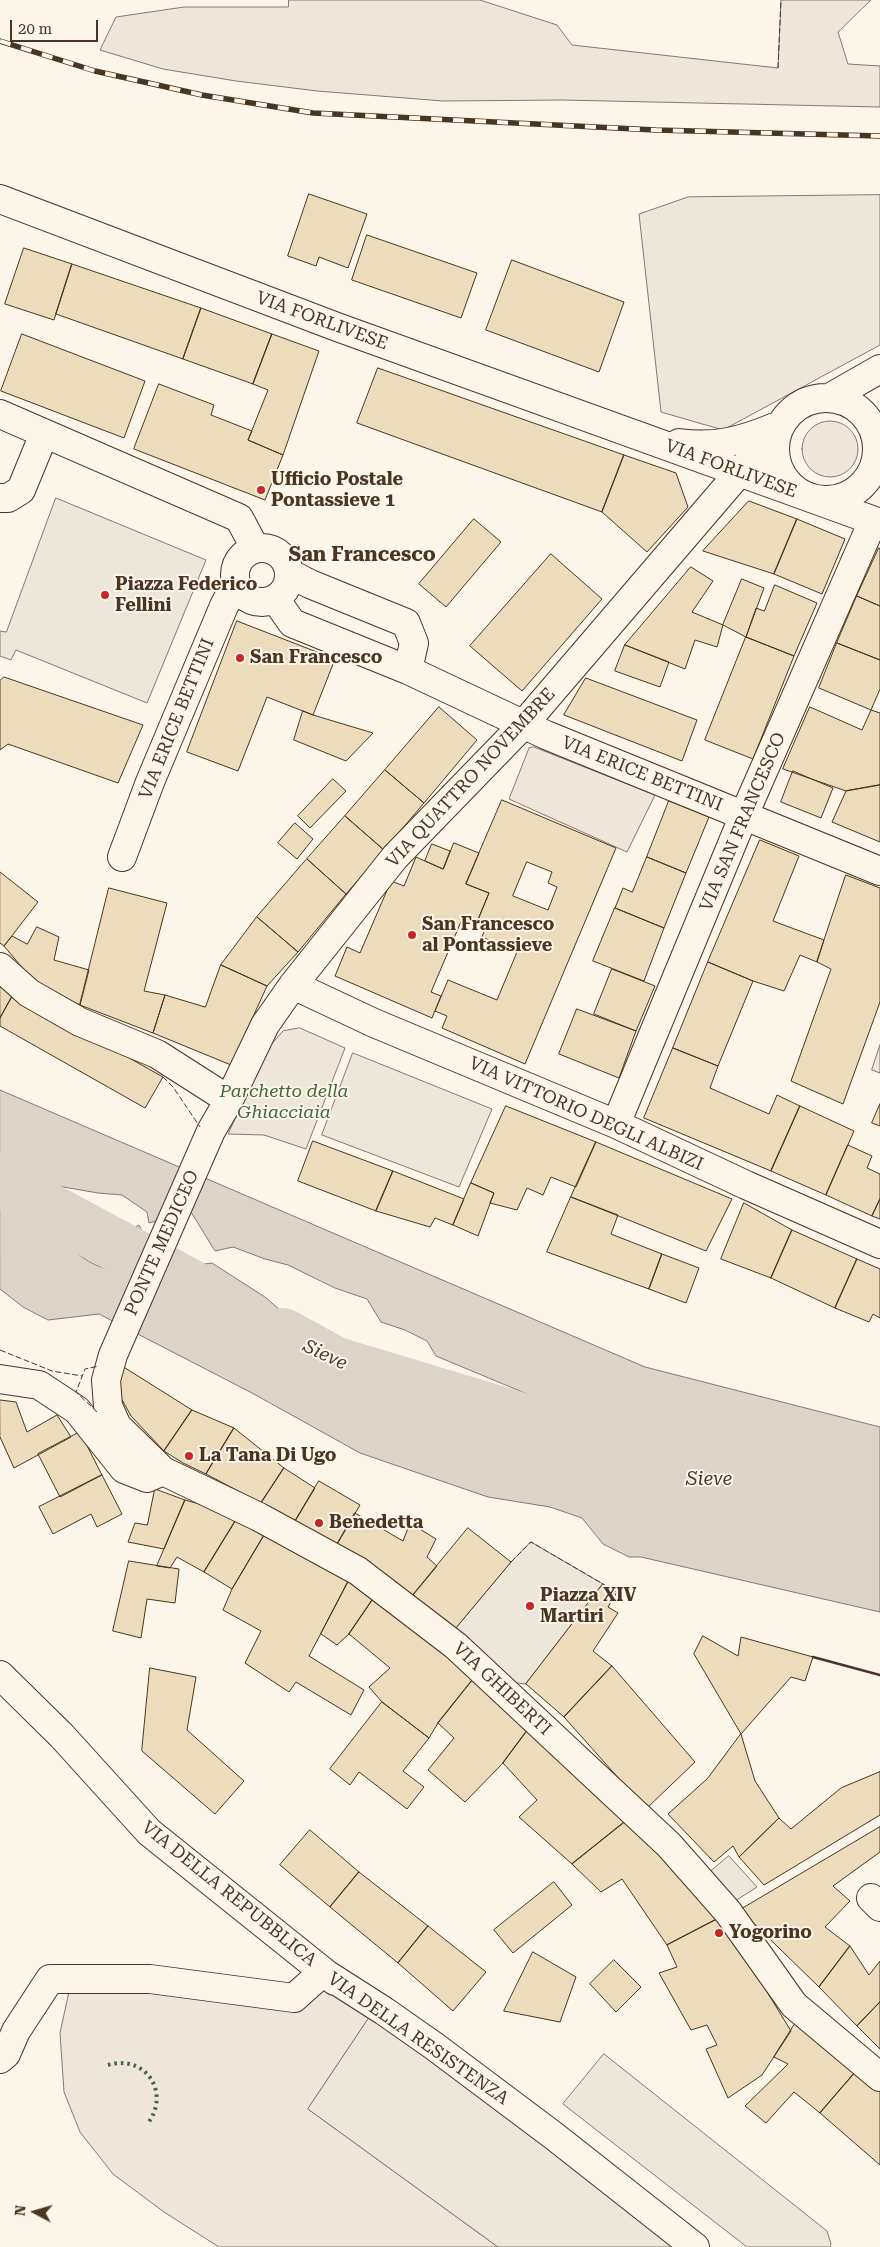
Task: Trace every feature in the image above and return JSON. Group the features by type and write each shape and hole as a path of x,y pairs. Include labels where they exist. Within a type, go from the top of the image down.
{"street":[{"name":"VIA FORLIVESE","path":"0,199 337,327 738,472 818,500 833,501 850,495 877,475 878,423 867,417 853,405 831,397 811,399 791,410 780,425 775,437 775,460 782,478 798,493 818,500 876,522"},
{"path":"831,397 880,369"},
{"path":"0,414 239,518 255,548 268,549 279,554 286,563 289,573 283,593 276,600 266,603 247,598 236,583"},
{"name":"VIA FORLIVESE","path":"645,438 695,446 740,441 780,425"},
{"name":"VIA QUATTRO NOVEMBRE","path":"229,1100 265,1024 293,985 395,857 523,725 780,425"},
{"path":"0,498 8,498 21,490 44,434"},
{"name":"VIA SAN FRANCESCO","path":"616,1124 744,815 876,522"},
{"name":"VIA ERICE BETTINI","path":"122,856 182,704 224,606 236,583 240,561 245,554 255,548"},
{"path":"289,573 310,584 406,623 414,643 408,670"},
{"name":"VIA ERICE BETTINI","path":"276,600 292,623 408,670 523,725 880,871"},
{"path":"0,967 29,993 80,1022 157,1054 229,1100"},
{"name":"VIA VITTORIO DEGLI ALBIZI","path":"293,985 374,1023 616,1124 746,1185 880,1244"},
{"name":"PONTE MEDICEO","path":"113,1355 211,1131 229,1100"},
{"name":"VIA GHIBERTI","path":"113,1355 106,1380 108,1406 117,1426 163,1472 258,1516 358,1571 456,1646 668,1845 728,1912 794,2005 880,2077"},
{"path":"0,1379 39,1385 77,1410 124,1470 147,1478 163,1472"},
{"name":"VIA DELLA REPUBBLICA","path":"0,1675 62,1736 149,1832 335,1981"},
{"name":"VIA DELLA RESISTENZA","path":"0,2060 6,2054 16,2031 50,1979 150,1979 294,1998 323,1972 434,2046 554,2136 695,2247"}],"green space":[{"path":"289,0 480,0 557,25 572,45 778,68 781,0 871,0 838,32 848,64 880,66 880,107 562,100 443,101 317,91 236,81 163,69 100,50 116,17 184,7 288,7"},
{"path":"824,421 836,421 846,425 854,433 858,449 854,465 846,473 836,477 824,477 814,473 806,465 802,455 802,443 806,433 814,425"},
{"path":"534,747 655,795 627,852 509,799 529,748"},
{"name":"Parchetto della Ghiacciaia","path":"300,1028 345,1048 306,1149 264,1135 228,1134 269,1047 283,1031"},
{"path":"880,1045 880,1073 872,1070"},
{"path":"330,1976 379,2003 308,2109 498,2247 219,2247 164,2212 113,2174 80,2132 64,2092 60,2033 70,1987 160,1988 279,2005"}],"shaded area":[{"path":"880,195 880,345 723,430 661,412 639,214 688,197"},
{"name":"Piazza Federico Fellini","path":"56,498 206,560 147,703 16,650 11,660 0,656 0,631 6,632"},
{"path":"353,1053 492,1109 459,1187 322,1135"},
{"name":"Piazza XIV Martiri","path":"531,1542 603,1584 526,1684 517,1683 513,1687 455,1629 511,1562"},
{"path":"729,1856 757,1887 735,1901 710,1872"},
{"path":"379,2003 460,2063 502,2114 676,2247 498,2247 308,2109"},
{"path":"604,2054 827,2231 831,2244 830,2247 747,2247 563,2104"}],"water":[{"name":"Sieve","path":"0,1090 645,1367 880,1427 880,1612 641,1557 629,1557 603,1544 582,1518 550,1507 488,1497 360,1453 252,1393 99,1314 48,1320 23,1307 0,1289","holes":["13,1172 34,1182 98,1193 122,1195 147,1212 149,1223 191,1212 215,1251 233,1247 288,1265 335,1288 367,1299 381,1322 405,1330 427,1341 436,1356 551,1404 566,1416 586,1423 593,1444 557,1446 516,1442 459,1426 351,1370 338,1352 288,1317 265,1297 212,1263 160,1270 139,1225 123,1234 129,1261 121,1272 95,1265 82,1257 62,1239 49,1235 36,1227 19,1210 14,1197"]}],"building":[{"path":"309,194 367,214 348,268 319,257 316,266 288,256"},
{"path":"367,235 477,273 461,318 352,280"},
{"path":"24,248 72,264 54,320 5,304"},
{"path":"512,260 624,302 599,372 486,330"},
{"path":"72,264 201,308 183,359 56,314"},
{"path":"201,308 272,334 253,384 183,359"},
{"path":"22,334 145,381 124,438 1,391"},
{"path":"272,334 319,351 283,455 248,440 268,390 253,384"},
{"path":"378,368 624,455 602,512 357,423"},
{"path":"159,384 214,405 211,415 252,431 248,440 283,455 265,500 134,449"},
{"path":"624,455 676,473 688,507 647,552 602,512"},
{"path":"749,501 797,519 774,574 703,551"},
{"path":"474,519 501,542 446,607 419,584"},
{"path":"797,519 845,539 822,594 774,574"},
{"path":"880,549 880,606 857,596"},
{"path":"551,554 602,599 522,691 470,646"},
{"path":"691,567 713,581 692,612 723,625 717,647 695,640 685,669 625,645"},
{"path":"742,579 764,588 746,637 723,625"},
{"path":"775,585 817,603 794,656 746,637 756,608 764,611"},
{"path":"857,596 880,606 880,660 837,643"},
{"path":"237,621 335,659 313,715 267,697 238,771 187,752"},
{"path":"746,637 794,656 753,759 705,740"},
{"path":"837,643 880,660 880,689 871,710 819,688"},
{"path":"625,645 669,662 660,687 615,671"},
{"path":"4,677 143,725 118,783 8,744 0,750 0,681"},
{"path":"586,678 697,720 682,761 564,715"},
{"path":"439,707 477,740 424,803 385,770"},
{"path":"810,707 862,730 871,710 880,713 880,785 846,791 783,769"},
{"path":"303,711 373,733 346,761 294,740"},
{"path":"385,770 424,803 384,850 345,816"},
{"path":"793,771 833,788 821,818 781,802"},
{"path":"333,779 346,791 310,828 298,816"},
{"path":"880,785 880,842 832,822 846,791"},
{"path":"502,800 616,848 525,1064 442,1028 447,1016 435,1011 448,980 497,1000 517,952 482,937 486,926 477,922 489,893 466,884","holes":["527,862 552,872 548,883 557,887 548,910 513,896"]},
{"path":"669,801 709,817 686,873 647,857"},
{"path":"345,816 384,850 346,894 307,859"},
{"path":"295,823 313,839 297,859 278,843"},
{"path":"760,840 799,856 773,921 824,940 817,962 800,955 784,991 753,981 708,962"},
{"name":"San Francesco al Pontassieve","path":"454,843 479,853 466,884 489,893 477,922 463,917 431,992 441,996 432,1018 335,976 347,947 360,953 391,881 404,886 416,857 443,869"},
{"path":"432,844 450,851 443,869 425,861"},
{"path":"647,857 686,873 664,928 615,908 623,888 632,892"},
{"path":"307,859 346,894 298,952 257,917"},
{"path":"0,872 38,902 4,946 0,943"},
{"path":"846,875 880,888 880,1002 843,1104 791,1081 831,969 817,962"},
{"path":"109,888 167,903 144,991 165,995 153,1033 80,1005"},
{"path":"615,908 664,928 644,981 593,961"},
{"path":"257,917 298,952 267,986 221,965"},
{"path":"37,927 59,937 54,960 89,970 80,1005 35,983 4,946 12,936 27,944"},
{"path":"708,962 753,981 718,1066 673,1048"},
{"path":"221,965 267,986 231,1065 153,1033 165,995 205,1007"},
{"path":"612,969 655,986 636,1031 594,1014"},
{"path":"0,982 14,993 0,1018"},
{"path":"14,993 163,1077 145,1108 0,1026 0,1018"},
{"path":"577,1009 636,1031 619,1078 559,1054"},
{"path":"673,1048 718,1066 710,1088 769,1114 777,1095 800,1106 771,1171 644,1118"},
{"path":"880,1104 880,1126 872,1123"},
{"path":"506,1106 596,1142 576,1187 551,1177 543,1195 527,1188 517,1210 490,1203 494,1193 471,1183"},
{"path":"800,1106 854,1131 826,1195 771,1171"},
{"path":"313,1141 393,1171 376,1211 298,1181"},
{"path":"596,1142 732,1199 706,1251 571,1197"},
{"path":"848,1145 872,1156 867,1168 880,1174 880,1199 872,1216 826,1195"},
{"path":"393,1171 464,1199 453,1225 435,1218 430,1227 376,1211"},
{"path":"471,1183 494,1193 478,1236 453,1225"},
{"path":"571,1197 618,1215 611,1234 662,1254 649,1289 547,1252"},
{"path":"880,1199 880,1219 872,1216"},
{"path":"744,1203 792,1230 771,1278 721,1259"},
{"path":"792,1230 857,1259 835,1308 771,1278"},
{"path":"662,1254 699,1268 686,1303 649,1289"},
{"path":"857,1259 880,1269 880,1318 873,1314 869,1322 835,1308"},
{"path":"122,1366 192,1410 164,1451 131,1416 120,1396 119,1375"},
{"path":"0,1400 16,1402 27,1432 57,1415 71,1437 14,1468 0,1437"},
{"path":"192,1410 234,1428 206,1474 164,1451"},
{"path":"234,1428 284,1468 261,1503 206,1474"},
{"path":"80,1432 102,1475 60,1497 38,1454"},
{"path":"284,1468 315,1488 294,1523 261,1503"},
{"path":"102,1475 122,1514 97,1527 91,1514 53,1534 39,1507"},
{"path":"319,1481 360,1505 335,1548 294,1523"},
{"path":"155,1489 185,1500 164,1549 128,1542 135,1523 147,1525"},
{"path":"185,1500 239,1515 204,1572 177,1557 170,1568 157,1566"},
{"path":"355,1513 403,1541 410,1523 436,1539 427,1557 437,1566 413,1595 335,1548"},
{"path":"239,1515 266,1532 232,1589 204,1572"},
{"path":"468,1528 511,1562 455,1629 413,1595"},
{"path":"266,1532 351,1576 309,1656 364,1690 351,1715 296,1682 289,1692 245,1663 261,1631 223,1610 232,1589"},
{"path":"129,1561 179,1569 175,1603 147,1599 141,1638 113,1631"},
{"path":"351,1576 375,1596 349,1634 337,1645 321,1634"},
{"path":"603,1584 617,1592 608,1607 618,1613 593,1651 612,1666 564,1717 526,1684"},
{"path":"375,1596 474,1678 438,1723 429,1738 382,1702 369,1687 390,1668 349,1634"},
{"path":"703,1636 738,1656 741,1637 813,1657 805,1681 791,1677 741,1734 694,1654"},
{"path":"612,1666 695,1762 646,1809 564,1717"},
{"path":"150,1668 196,1677 187,1730 244,1781 215,1814 142,1751"},
{"path":"474,1678 529,1728 503,1763 465,1802 428,1770 454,1738 438,1723"},
{"path":"382,1702 429,1738 403,1771 424,1787 407,1809 359,1772 350,1785 330,1769"},
{"path":"529,1728 627,1820 572,1864 519,1817 537,1800 503,1763"},
{"path":"741,1734 755,1781 779,1818 739,1857 733,1846 714,1862 668,1814 707,1779"},
{"path":"880,1772 880,1815 764,1885 739,1857 779,1818 791,1829 841,1788"},
{"path":"627,1820 721,1917 667,1945 622,1879 601,1892 572,1864"},
{"path":"880,1827 880,1852 833,1886 850,1901 825,1927 850,1946 819,1987 740,1910"},
{"path":"310,1830 359,1872 330,1907 280,1865"},
{"path":"359,1872 428,1926 398,1963 330,1907"},
{"path":"554,1882 572,1905 513,1953 494,1930"},
{"path":"721,1917 791,2031 762,2075 728,2098 706,2049 717,2045 707,2025 691,2030 659,1973 677,1967 667,1945"},
{"path":"428,1926 486,1972 453,2011 398,1963"},
{"path":"850,1946 869,1975 880,1961 880,2002 857,2026 819,1987"},
{"path":"533,1952 576,1977 560,2022 504,2011"},
{"path":"614,1960 641,1987 616,2012 590,1984"},
{"path":"880,2002 880,2049 857,2026"},
{"path":"798,2019 858,2069 820,2113 794,2092 766,2123 745,2106 788,2064 774,2057"},
{"path":"858,2069 880,2088 880,2165 820,2113"}],"waterway":[{"name":"Sieve","path":"0,1177 24,1196 190,1285"},
{"name":"Sieve","path":"283,1334 336,1363 661,1461"}],"railway":[{"path":"0,41 95,71 202,95 313,113 656,130 880,136"}],"hedge":[{"path":"108,2065 121,2063 133,2065 143,2070 150,2078 155,2088 157,2099 148,2123"}],"fence":[{"path":"778,68 781,0"},
{"path":"163,1077 173,1087 200,1127"},
{"path":"0,1350 52,1371 82,1376"},
{"path":"97,1412 76,1392 85,1369 99,1366"},
{"path":"511,1562 531,1542 603,1584"}],"wall":[{"path":"813,1657 880,1675"}],"place":[{"name":"Ufficio Postale Pontassieve 1","path":"261,490"},
{"name":"Piazza Federico Fellini","path":"105,595"},
{"name":"San Francesco","path":"240,658"},
{"name":"San Francesco al Pontassieve","path":"412,935"},
{"name":"La Tana Di Ugo","path":"189,1456"},
{"name":"Benedetta","path":"319,1523"},
{"name":"Piazza XIV Martiri","path":"530,1606"},
{"name":"Yogorino","path":"719,1933"}],"district":[{"name":"San Francesco","path":"362,555"}]}
